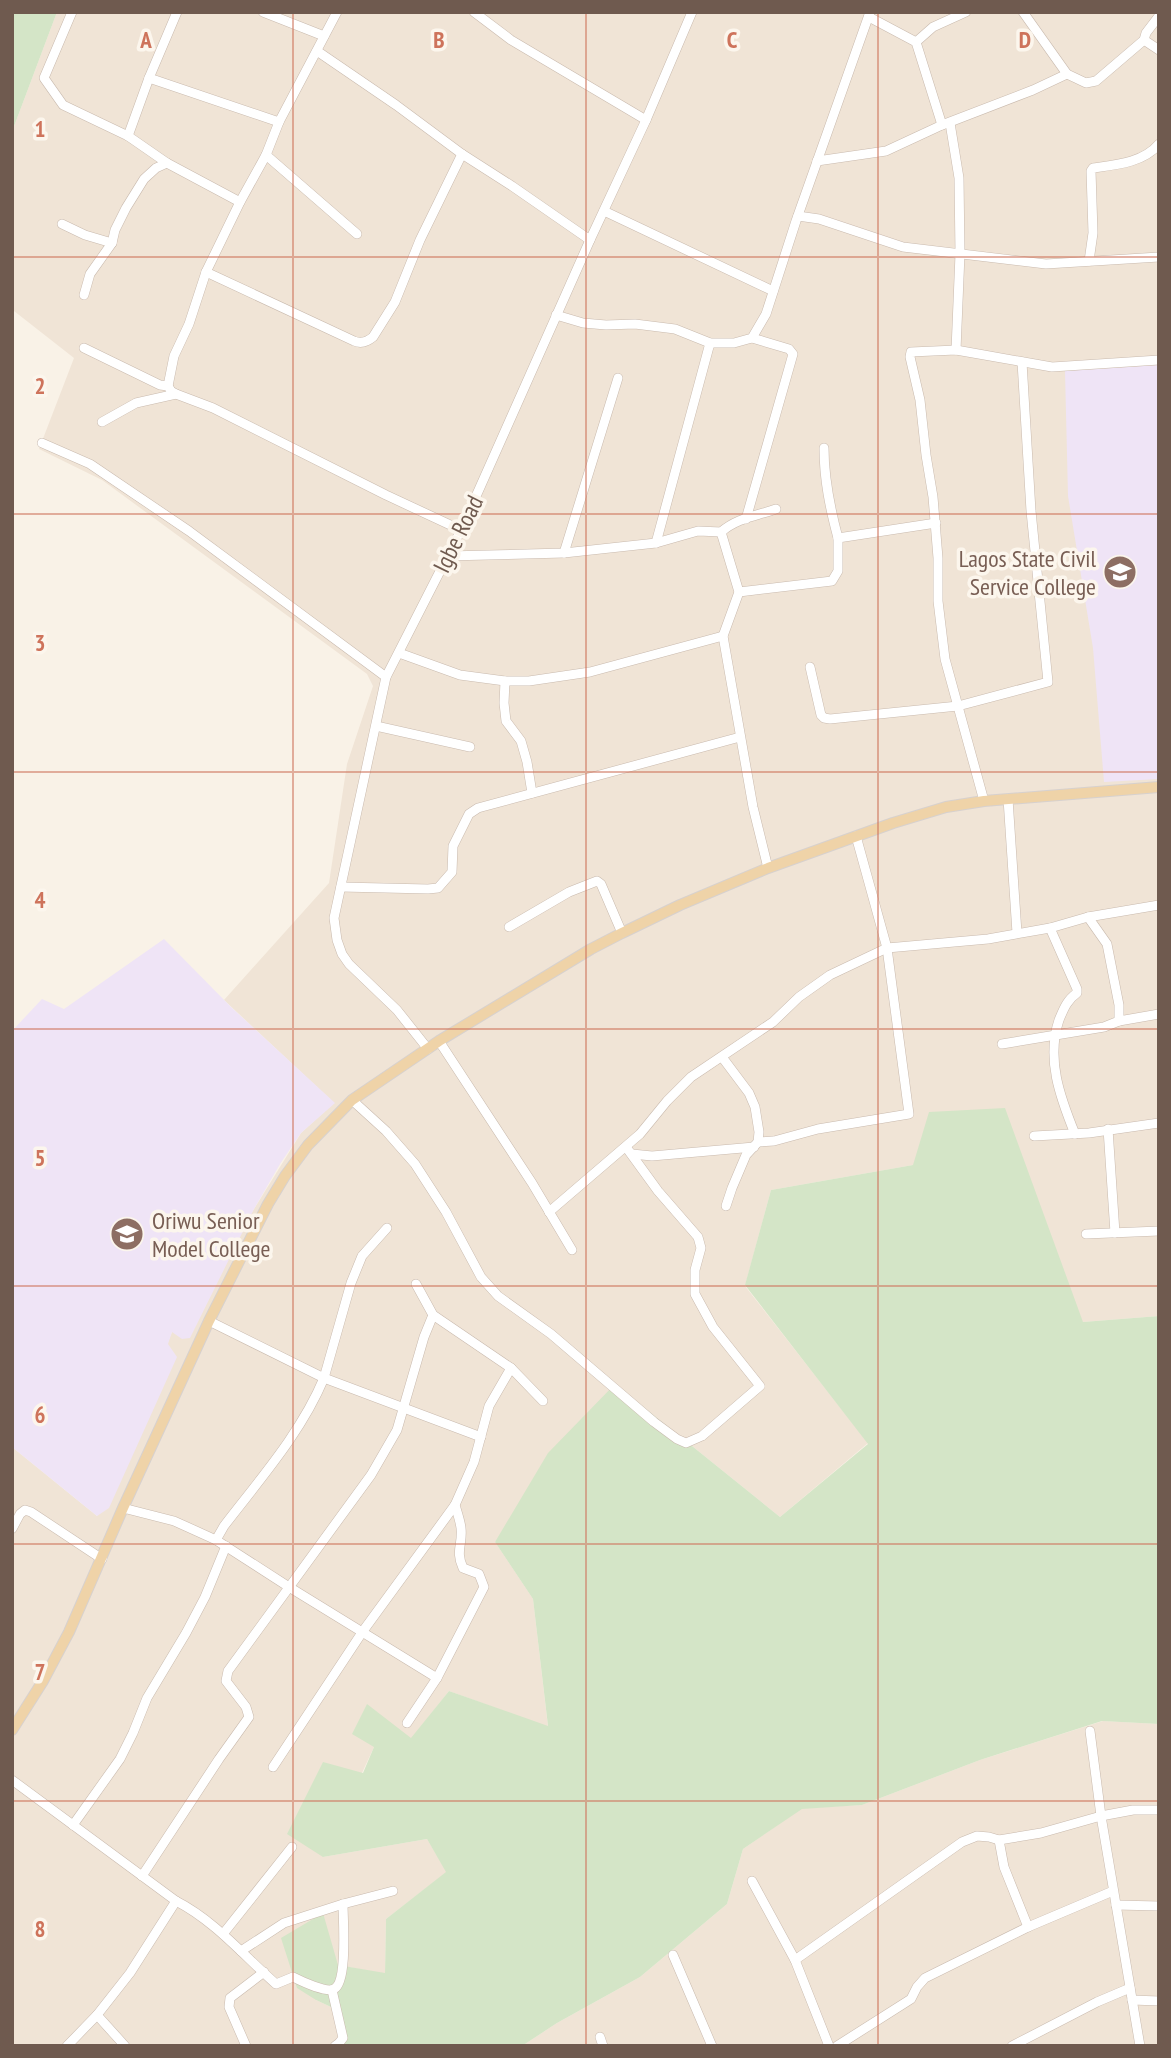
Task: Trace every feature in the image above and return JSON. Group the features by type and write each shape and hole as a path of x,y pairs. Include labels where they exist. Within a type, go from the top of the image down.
{"main road":[{"path":"12,1730 43,1681 102,1559 209,1321 251,1237 285,1176 308,1144 352,1100 439,1041 621,933 768,868 946,807 984,801 1159,786"}],"street":[{"path":"72,12 44,78 63,105 128,136 167,163 240,202"},
{"path":"128,136 177,12"},
{"path":"263,12 324,36"},
{"path":"337,12 279,122 266,155 206,272 189,324 174,356 168,386 176,394 213,408 461,530"},
{"path":"474,12 510,40 646,120"},
{"name":"Igbe Road","path":"428,1049 397,1010 349,964 337,940 334,918 386,677 461,530 692,12"},
{"path":"916,42 933,27 967,12"},
{"path":"1025,13 1067,74 1086,83 1096,81 1144,40 1159,16"},
{"path":"752,338 766,314 870,14 916,42 946,124 959,178 960,254 956,350"},
{"path":"1144,40 1159,50"},
{"path":"317,51 396,104 461,154 590,240"},
{"path":"817,161 886,150 1067,74"},
{"path":"149,78 279,122"},
{"path":"1089,261 1093,233 1091,171 1093,168 1130,162 1156,149 1159,144"},
{"path":"206,272 354,341 368,341 395,302 420,240 461,154"},
{"path":"266,155 357,234"},
{"path":"84,295 90,274 112,243 126,208 144,179 156,168 167,163"},
{"path":"604,211 773,291"},
{"path":"798,216 820,219 903,247 1046,264 1159,257"},
{"path":"62,224 85,235 112,243"},
{"path":"556,315 583,323 635,324 676,329 710,344 734,343 752,338 789,349 793,354 746,519"},
{"path":"656,543 710,344"},
{"path":"84,348 168,386"},
{"path":"984,801 945,659 938,601 936,523 911,352 956,350 1052,367 1159,360"},
{"path":"810,667 821,715 830,719 958,706 1048,682 1031,511 1022,362"},
{"path":"564,553 618,379"},
{"path":"102,422 136,403 176,394"},
{"path":"42,443 90,464 178,523 386,677"},
{"path":"739,592 832,581 838,571 838,538 824,474 824,448"},
{"path":"447,556 564,553 656,543 698,531 721,532 732,522 776,509"},
{"path":"838,538 936,523"},
{"path":"721,532 739,592 723,636 753,807 768,868"},
{"path":"399,653 460,675 529,681 590,673 723,636"},
{"path":"505,681 506,721 521,741 532,793"},
{"path":"376,726 470,747"},
{"path":"341,887 438,887 452,872 453,846 469,814 483,806 740,737"},
{"path":"1008,799 1017,933"},
{"path":"629,1150 652,1156 756,1144 818,1129 909,1114 887,948 856,836"},
{"path":"509,927 569,892 597,881 601,884 621,933"},
{"path":"549,1212 629,1150 691,1077 773,1023 799,997 830,975 887,948 988,939 1159,905"},
{"path":"1088,917 1107,944 1119,1005 1119,1021"},
{"path":"1050,928 1077,989 1077,993 1067,1001 1054,1036 1053,1066 1075,1134"},
{"path":"1002,1044 1104,1027 1119,1021 1159,1014"},
{"path":"439,1041 572,1250"},
{"path":"722,1057 749,1093 758,1120 756,1144 746,1155 726,1206"},
{"path":"352,1100 386,1131 415,1164 446,1212 481,1277 498,1296 551,1334 654,1422 686,1443 702,1436 760,1385 713,1327 695,1294 695,1270 701,1248 698,1237 658,1191 629,1150"},
{"path":"1034,1136 1075,1134 1159,1122"},
{"path":"1108,1129 1115,1233"},
{"path":"216,1540 303,1419 324,1378 351,1283 362,1256 387,1228"},
{"path":"1086,1234 1159,1231"},
{"path":"416,1284 433,1315 510,1368 543,1401"},
{"path":"142,1875 249,1717 226,1677 379,1462 397,1430 433,1315"},
{"path":"209,1321 324,1378 481,1437"},
{"path":"272,1767 363,1631 455,1505 474,1462 489,1406 510,1368"},
{"path":"407,1724 437,1678 484,1587 479,1574 463,1568 459,1561 461,1525 455,1505"},
{"path":"123,1508 174,1521 216,1540 437,1678"},
{"path":"12,1529 25,1510 102,1559"},
{"path":"73,1825 120,1759 147,1698 205,1597 226,1546"},
{"path":"1090,1731 1101,1816 1140,2046"},
{"path":"12,1780 223,1934 276,1984 293,1977 332,1990"},
{"path":"795,1960 962,1842 977,1836 999,1840 1041,1833 1133,1810 1159,1810"},
{"path":"999,1840 1004,1867 1028,1927"},
{"path":"223,1934 292,1847"},
{"path":"752,1881 795,1960 829,2046"},
{"path":"241,1951 284,1923 393,1891"},
{"path":"837,2046 911,1999 916,1987 925,1978 1028,1927 1113,1891"},
{"path":"67,2046 97,2015 130,1973 176,1901"},
{"path":"332,1990 340,1981 344,1956 343,1904"},
{"path":"1116,1905 1159,1906"},
{"path":"673,1955 712,2046"},
{"path":"246,2046 229,2007 230,1998 264,1972"},
{"path":"1012,2046 1130,1988"},
{"path":"332,1990 343,2038 335,2046"},
{"path":"1132,2000 1159,2001"},
{"path":"97,2015 125,2046"}],"shaded area":[{"path":"57,12 1159,12 1159,1316 1083,1322 913,1165 771,1190 745,1286 868,1443 780,1517 615,1384 495,1542 533,1599 548,1727 449,1691 412,1738 374,1747 323,1857 427,1839 447,1872 386,1919 385,1974 338,1965 316,2000 331,2007 343,2046 12,2046 12,1447 97,1516 172,1332 301,1133 334,1103 224,1000 329,883 347,764 373,686 367,674 102,480 39,449 74,358 14,311 12,152 13,129"},
{"name":"Lagos State Civil Service College","path":"1159,365 1159,779 1104,782 1093,648 1068,496 1065,371"},
{"name":"Oriwu Senior Model College","path":"164,939 231,1007 335,1103 301,1133 280,1164 254,1209 190,1338 182,1339 172,1332 168,1344 177,1357 109,1508 97,1516 12,1447 12,1031 42,999 64,1009"},
{"path":"1103,1721 1159,1724 1159,2046 522,2046 557,2023 640,1977 727,1904 743,1849 802,1808 862,1805 980,1760"}],"green space":[{"path":"12,12 57,12 13,129 12,152"},
{"path":"1005,1108 1083,1322 1159,1316 1159,1724 1102,1721 980,1760 862,1805 802,1809 743,1849 727,1904 640,1977 557,2023 522,2046 343,2046 331,2007 297,1988 281,1938 323,1913 338,1965 385,1973 386,1919 446,1872 427,1839 323,1857 287,1834 323,1762 363,1773 374,1747 352,1734 367,1704 411,1738 449,1691 548,1726 533,1599 495,1542 548,1453 615,1384 780,1517 868,1444 745,1285 771,1190 913,1165 929,1112"}],"place":[{"name":"Lagos State Civil Service College","path":"1120,572"},
{"name":"Oriwu Senior Model College","path":"127,1234"}]}
